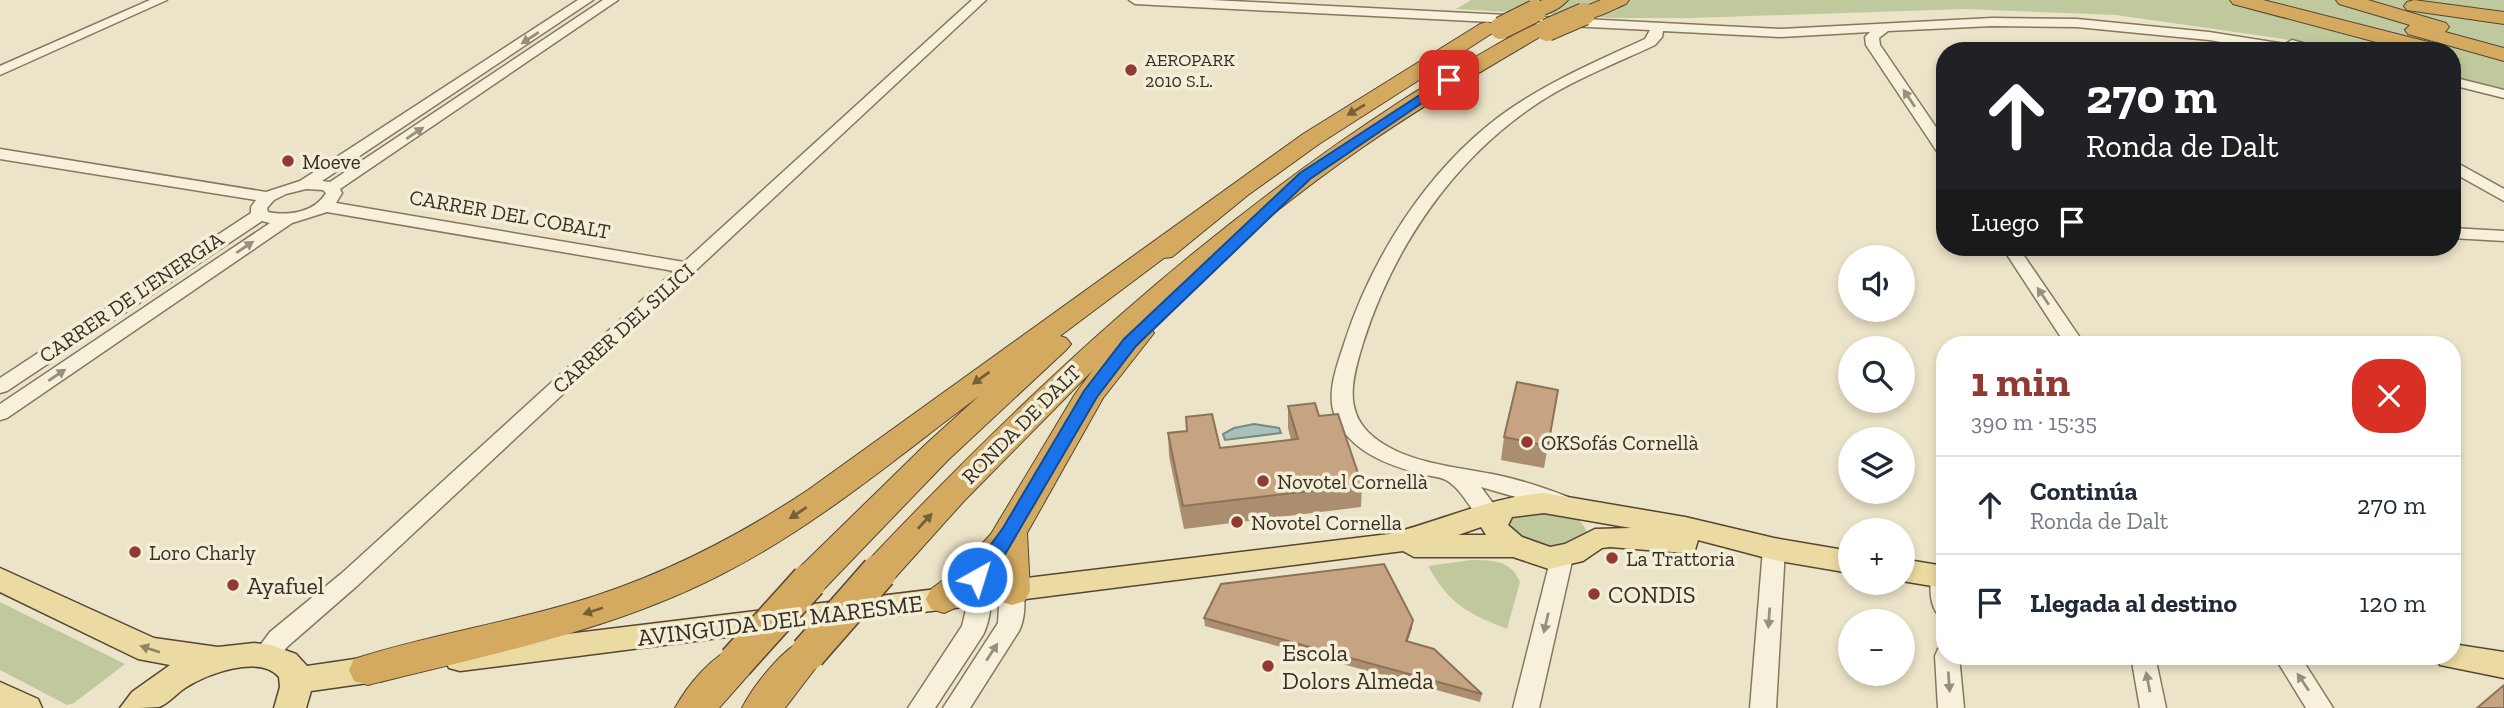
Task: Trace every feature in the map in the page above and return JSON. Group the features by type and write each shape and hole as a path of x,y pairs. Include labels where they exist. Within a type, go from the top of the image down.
{"highway":[{"path":"1535,12 1619,0"},
{"path":"2240,0 2403,42"},
{"path":"2274,0 2409,42"},
{"path":"2314,0 2438,42"},
{"path":"2346,0 2504,45"},
{"path":"2372,0 2504,37"},
{"path":"2385,0 2504,19"},
{"path":"2474,0 2504,7"},
{"path":"1535,12 1578,7"},
{"name":"RONDA DE DALT","path":"695,708 809,581 937,452 1175,239 1278,162 1415,74 1494,28 1535,12"},
{"name":"RONDA DE DALT","path":"761,708 879,572 967,477 1091,355 1211,249 1305,176 1412,103 1484,60 1535,12"},
{"path":"2461,50 2500,63"},
{"path":"2461,56 2500,63"},
{"path":"962,597 994,558 1069,428 1114,362 1149,323 1305,176"},
{"path":"368,670 598,610 664,585 727,556 820,498 1175,239"},
{"path":"1010,533 1012,591"}],"main road":[{"path":"1389,544 1495,516 1527,503 1573,507 1685,527 1774,550"},
{"path":"1573,507 1596,525 1598,532 1595,539"},
{"path":"1495,516 1496,531 1516,546 1535,555 1562,557 1573,554 1595,539 1625,537 1774,550 1838,560"},
{"name":"AVINGUDA DEL MARESME","path":"293,695 368,670 1389,544"},
{"path":"1389,544 1442,548 1516,546"},
{"path":"1915,575 1936,584"},
{"path":"0,579 149,650 217,659"},
{"path":"136,708 173,679 217,659 243,654 265,655 284,662 290,667 293,695"},
{"path":"2461,658 2504,665"},
{"path":"0,695 26,708"}],"street":[{"path":"0,60 139,0"},
{"path":"0,71 161,0"},
{"path":"306,184 323,184 331,188 334,193 332,198 324,206 288,218 260,215 259,206 268,197 306,184 587,0"},
{"path":"331,188 612,0"},
{"name":"CARRER DEL SILICI","path":"265,655 279,639 344,584 980,0"},
{"path":"1135,0 1782,33 2016,22 2135,27 2249,42"},
{"path":"1740,29 1961,17 2045,17 2172,26 2270,42"},
{"path":"1573,507 1509,486 1413,465 1385,453 1350,426 1345,414 1342,390 1347,363 1366,305 1390,258 1428,200 1472,150 1495,129 1541,95 1580,73 1650,42 1655,37 1657,26"},
{"path":"1792,27 1873,45"},
{"path":"2135,27 2195,42"},
{"path":"1884,28 1872,37 1873,45 1936,138"},
{"path":"2461,83 2504,94"},
{"path":"0,155 268,197"},
{"path":"2461,170 2504,196"},
{"name":"CARRER DEL COBALT","path":"324,206 688,268"},
{"name":"CARRER DE L'ENERGIA","path":"0,387 260,215"},
{"name":"CARRER DE L'ENERGIA","path":"0,413 288,218"},
{"path":"2461,234 2504,236"},
{"path":"2016,256 2070,336"},
{"path":"1453,475 1471,489 1495,516"},
{"path":"1763,708 1774,550"},
{"path":"1526,708 1562,557"},
{"path":"956,708 1010,624 1012,591"},
{"path":"922,708 974,628 962,597"},
{"path":"1948,665 1951,708"},
{"path":"2145,665 2154,708"},
{"path":"2292,665 2320,708"}],"green space":[{"path":"1471,0 2504,0 2504,91 2461,80 2461,42 2297,42 2116,15 1965,9 1614,18 1456,9"},
{"path":"1552,512 1578,520 1587,533 1555,546 1546,546 1528,541 1507,528 1508,522 1518,514"},
{"path":"1471,560 1493,561 1506,565 1520,582 1507,629 1470,612 1452,599 1428,566"},
{"path":"0,602 125,664 74,703 67,705 0,670"}],"water":[{"path":"1254,424 1279,428 1281,433 1225,440 1223,434 1234,428"}],"building":[{"path":"1517,382 1558,390 1548,446 1504,437"},
{"name":"Novotel Cornellà","path":"1315,403 1319,416 1338,414 1362,485 1183,506 1168,433 1187,431 1186,417 1212,414 1220,448 1298,439 1288,406"},
{"path":"1384,564 1413,620 1406,641 1434,649 1482,694 1204,618 1221,584"},
{"path":"2504,685 2504,708 2477,708"}],"place":[{"name":"AEROPARK 2010 S.L.","path":"1131,70"},
{"name":"Moeve","path":"288,161"},
{"name":"OKSofás Cornellà","path":"1527,442"},
{"name":"Novotel Cornellà","path":"1263,481"},
{"name":"Novotel Cornella","path":"1237,522"},
{"name":"Loro Charly","path":"135,552"},
{"name":"La Trattoria","path":"1612,558"},
{"name":"Ayafuel","path":"233,585"},
{"name":"CONDIS","path":"1594,594"},
{"name":"Escola Dolors Almeda","path":"1268,666"}],"route":[{"path":"977,577 994,558 1010,533 1058,445 1090,394 1130,342 1305,176 1449,80"}]}
